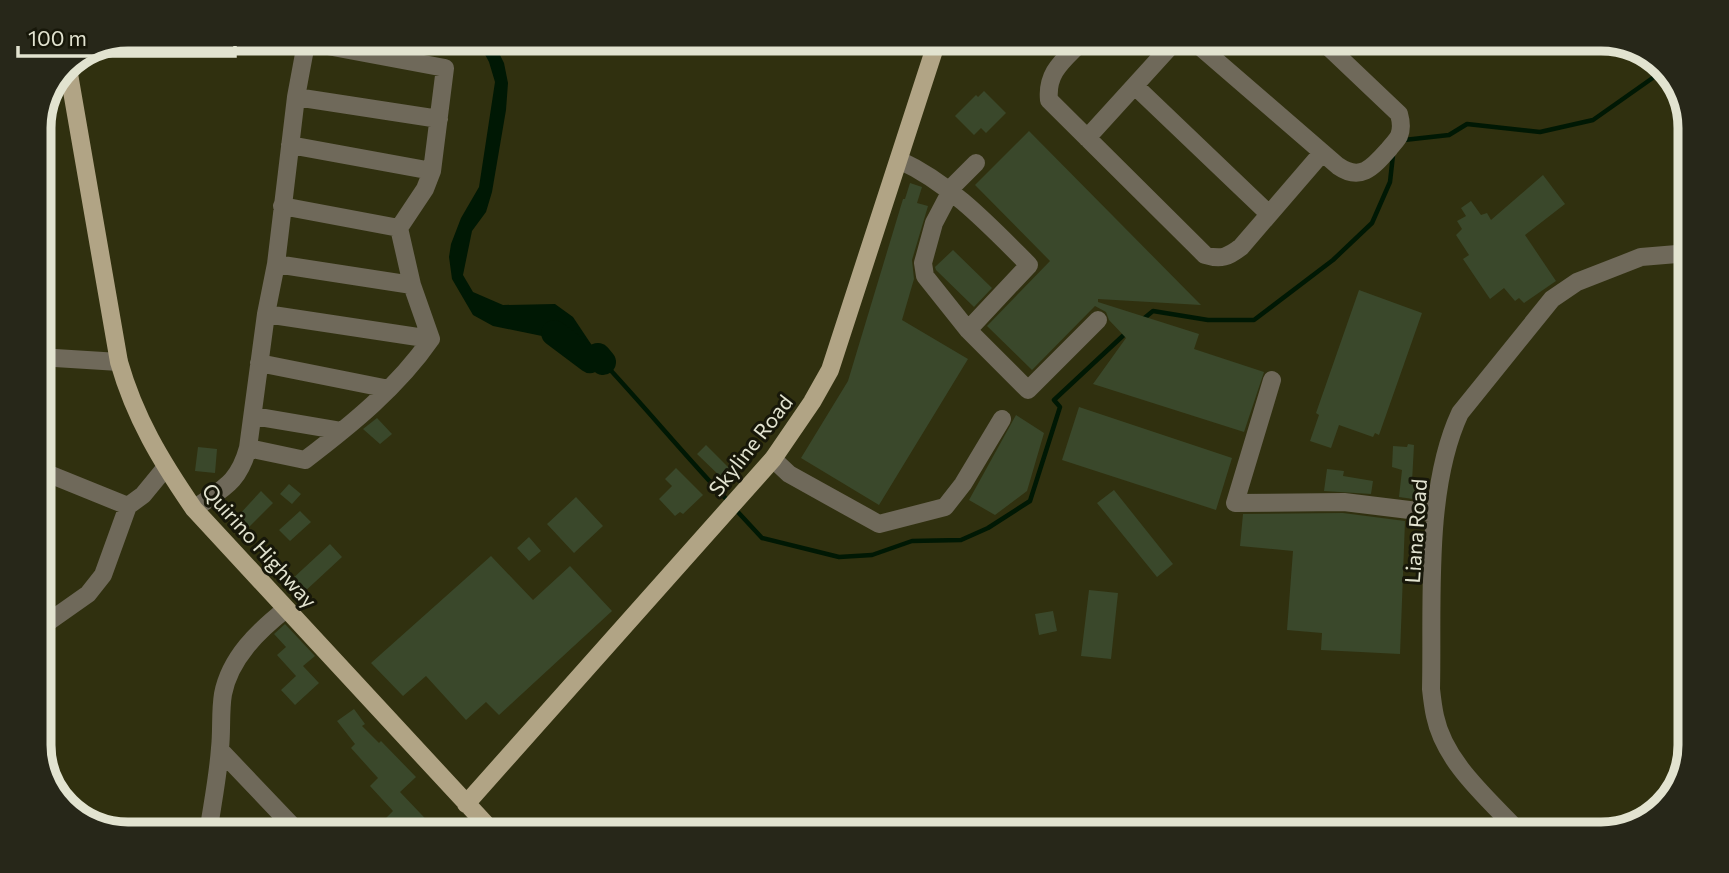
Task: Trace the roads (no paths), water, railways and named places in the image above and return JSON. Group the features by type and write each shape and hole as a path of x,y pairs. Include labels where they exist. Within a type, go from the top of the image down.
{"main road":[{"name":"Skyline Road","path":"466,804 773,459 812,402 830,370 934,51"},
{"name":"Quirino Highway","path":"70,78 119,362 131,401 166,467 194,509 483,822"}],"street":[{"path":"194,509 236,479 248,448 304,51"},
{"path":"361,51 445,68 432,171 425,189 399,228 412,285 431,339"},
{"path":"1073,51 1051,75 1049,100 1205,255 1217,259 1229,256 1241,247 1322,153"},
{"path":"1087,138 1166,51"},
{"path":"1205,51 1322,153 1347,172 1360,173 1374,166 1399,137 1399,114 1333,51"},
{"path":"1135,86 1269,214"},
{"path":"296,97 439,119"},
{"path":"290,145 432,171"},
{"path":"899,160 917,168 950,192 991,226 1029,265 968,330"},
{"path":"976,163 950,192 933,223 923,263 925,276 968,330 1028,390 1098,320"},
{"path":"282,206 399,228"},
{"name":"Liana Road","path":"1509,822 1461,769 1446,745 1435,718 1431,689 1434,513 1452,431 1460,414 1552,299 1577,282 1642,257 1678,254"},
{"path":"276,264 412,285"},
{"path":"266,314 431,339"},
{"path":"248,448 305,460 388,389 431,339"},
{"path":"51,358 119,362"},
{"path":"259,363 388,389"},
{"path":"1272,380 1235,503 1344,502 1434,513"},
{"path":"254,416 342,431"},
{"path":"773,459 789,474 879,524 945,508 963,484 1002,419"},
{"path":"51,620 88,594 103,575 128,506 143,495 166,467"},
{"path":"51,479 128,506"},
{"path":"210,822 220,750 223,695 229,673 256,635 286,609"},
{"path":"220,750 288,822"}],"waterway":[{"path":"1404,140 1449,135 1467,124 1540,132 1593,120 1658,76"},
{"path":"1142,320 1153,311 1208,320 1254,320 1333,260 1372,223 1390,182 1393,155"},
{"path":"736,510 762,538 839,557 872,555 912,541 961,540 988,528 1030,501 1060,407 1054,400 1127,332"},
{"path":"554,333 590,360 598,356 603,362"},
{"path":"603,362 730,503"}]}
